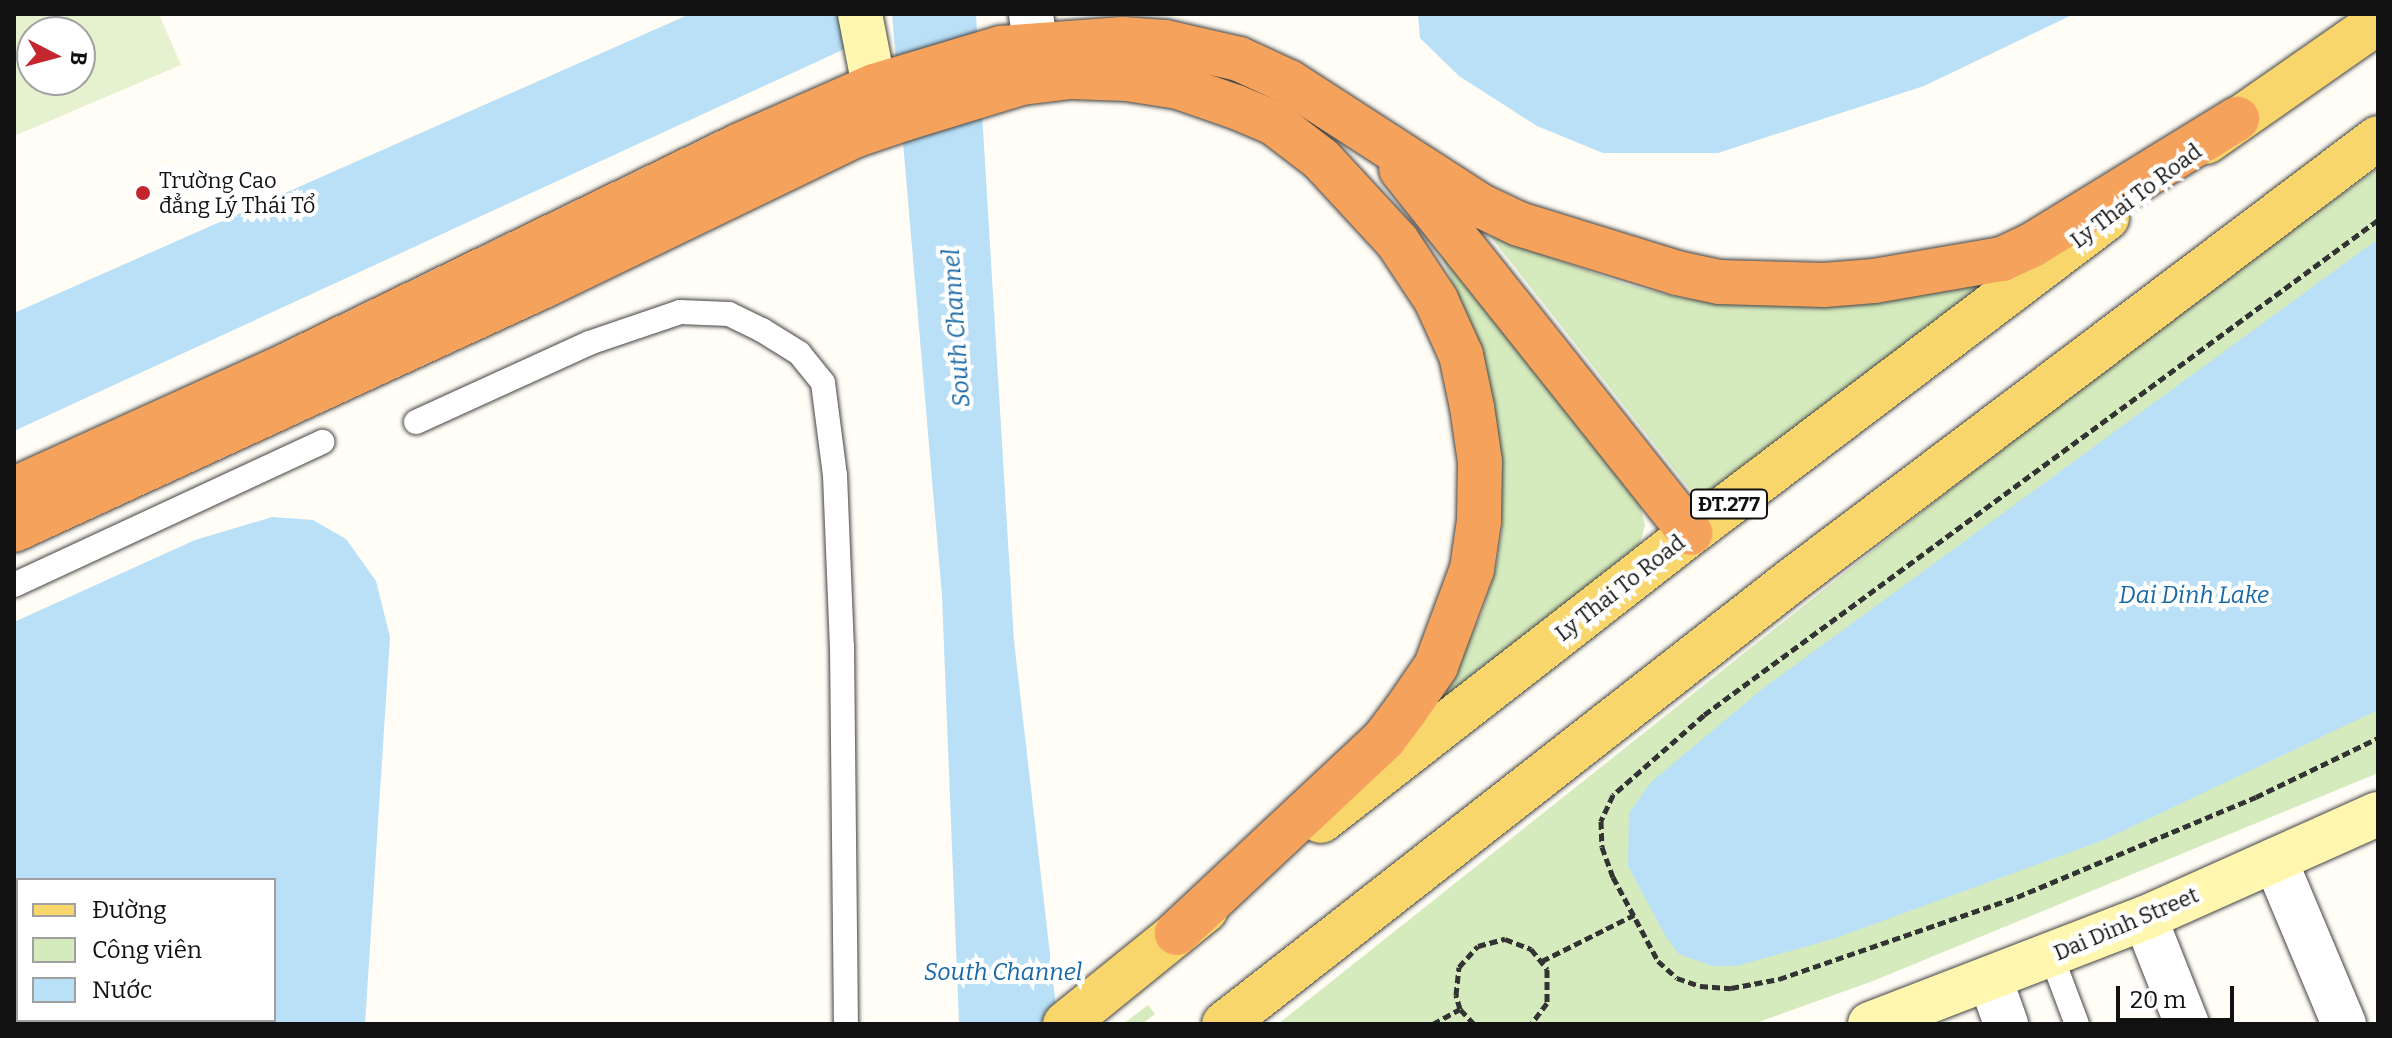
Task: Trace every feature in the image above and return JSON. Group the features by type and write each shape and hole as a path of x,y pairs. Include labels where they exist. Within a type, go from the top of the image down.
{"highway":[{"path":"14,489 287,365 738,146 874,86 965,57 1030,47 1151,41 1239,59 1289,82 1381,145 1479,205 1519,224 1634,261 1719,282 1824,285 1874,281 2002,259 2032,245 2237,119"},
{"path":"14,530 548,284 1030,47"},
{"path":"1030,47 1071,77 1140,81 1178,87 1274,123 1321,159 1397,241 1436,300 1461,355 1472,407 1480,462 1479,521 1472,569 1436,666 1384,739 1177,933"},
{"path":"1381,145 1691,533"}],"main road":[{"name":"Ly Thai To Road","path":"1079,1014 1177,933 1691,533 2237,119 2378,22"},
{"path":"1224,1024 1796,577 2378,138"}],"street":[{"path":"860,14 874,86"},
{"name":"Dai Dinh Street","path":"1870,1024 1923,1014 1990,979 2145,918 2378,814"},
{"path":"2275,860 2344,1024"},
{"path":"2145,918 2187,1024"},
{"path":"1990,979 2006,1024"}],"lane":[{"path":"416,422 589,343 680,312 729,314 762,330 799,353 823,383 831,426 842,646 846,1024"},
{"path":"14,585 322,442"},
{"path":"2051,955 2077,1024"}],"path":[{"path":"2378,220 1704,715 1613,795 1601,821 1602,847 1658,961 1677,978 1700,986 1731,988 1779,979 2017,897 2256,797 2378,738"},
{"path":"1542,961 1634,915"},
{"path":"1474,1024 1460,1009 1455,981 1459,967 1478,946 1491,940 1518,942 1542,961 1550,992 1541,1013 1531,1024"},
{"path":"1433,1024 1460,1009"}],"green space":[{"path":"14,14 159,14 181,65 14,136"},
{"name":"Dai Dinh Lake","path":"2378,168 2378,773 1873,981 1753,1024 1278,1024 1958,483 2217,284"},
{"path":"1490,236 1628,285 1681,298 1731,304 1832,306 1986,284 1700,502"},
{"path":"1435,240 1638,496 1645,525 1638,551 1442,700 1481,615 1496,568 1502,528 1500,474 1474,335"},
{"path":"1148,1005 1155,1014 1142,1024 1123,1024"}],"water":[{"path":"690,14 838,14 851,46 14,431 14,313"},
{"name":"South Channel","path":"892,14 976,14 1014,641 1058,1024 959,1024 942,596"},
{"path":"1418,14 2074,14 1924,86 1718,153 1603,153 1537,126 1459,76 1420,38"},
{"name":"Dai Dinh Lake","path":"2378,239 2378,710 2104,840 1836,938 1737,966 1712,966 1679,954 1666,937 1628,866 1629,813 1651,782 1761,690"},
{"path":"272,517 313,520 346,539 376,581 390,637 365,1024 14,1024 14,622 195,540"}],"place":[{"name":"Trường Cao đẳng Lý Thái Tổ","path":"143,193"}]}
